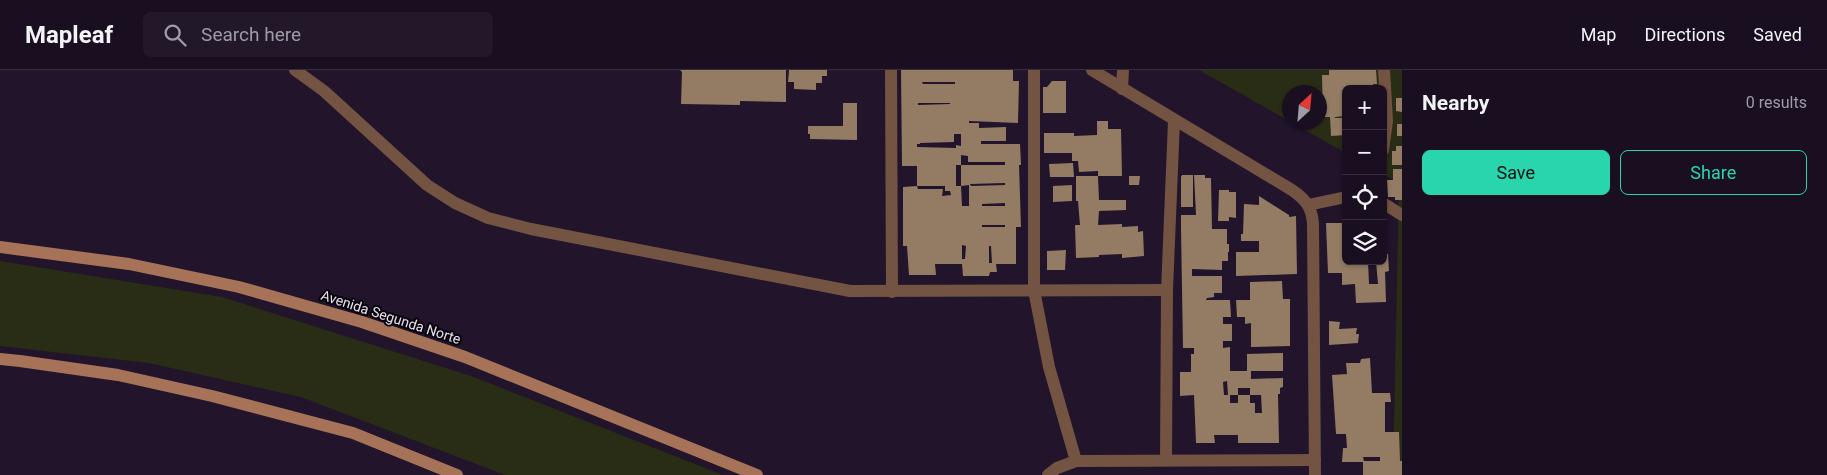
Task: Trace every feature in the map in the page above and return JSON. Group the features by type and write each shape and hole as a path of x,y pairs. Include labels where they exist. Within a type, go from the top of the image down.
{"main road":[{"name":"Avenida Segunda Norte","path":"0,247 129,264 239,287 362,322 465,357 757,475"},
{"path":"0,359 20,360 118,375 212,396 353,433 457,475"}],"street":[{"path":"295,70 324,91 427,185 455,203 488,218 531,229 816,286 850,291 1167,290"},
{"path":"891,70 892,292"},
{"path":"1034,70 1034,290 1049,367 1076,461"},
{"path":"1092,70 1292,190 1308,205 1313,224 1315,475"},
{"path":"1122,89 1123,70"},
{"path":"1384,70 1386,130"},
{"path":"1166,460 1167,290 1174,120"},
{"path":"1308,205 1342,198"},
{"path":"1387,206 1402,215"},
{"path":"1048,475 1057,468 1076,461 1314,460"}],"green space":[{"path":"1199,70 1402,70 1402,475 1393,475 1399,183 1387,176 1387,85 1342,85 1342,151 1305,130 1327,130 1327,85 1282,85 1282,117"},
{"path":"0,261 222,297 471,376 723,475 505,475 301,397 149,363 0,346"}],"building":[{"path":"680,70 786,70 786,102 740,101 740,105 681,104 682,72"},
{"path":"789,70 827,70 827,76 822,76 822,83 816,83 816,90 794,89 794,82 788,82"},
{"path":"901,70 1013,70 1013,81 1019,81 1018,123 969,121 969,123 979,123 979,128 1006,127 1006,141 981,141 981,144 1020,144 1021,227 1016,227 1016,264 996,264 997,272 990,272 989,276 963,276 962,264 935,264 936,275 909,275 907,246 903,246 903,187 917,186 917,166 902,166","holes":["922,82 955,82 955,84 923,84","918,103 950,104 918,105","954,134 961,134 961,146 956,145 956,148 917,147 917,144 954,142","961,155 968,156 968,162 1005,162 1005,165 961,165","956,165 961,165 961,186 956,186","1005,183 1005,185 971,186 970,184","969,185 969,206 962,206 961,186","917,186 945,186 945,191 950,191 951,195 942,196 943,189 918,189","1005,203 1005,206 982,206 982,204","982,225 1005,225 1005,227 982,227","962,245 966,246 965,259 962,259","989,246 991,246 992,263 989,263"]},
{"path":"1329,70 1376,70 1377,84 1342,85 1342,116 1335,118 1342,118 1342,135 1331,136 1330,117 1327,117 1327,85 1322,85 1322,75 1329,75"},
{"path":"1052,81 1066,81 1066,113 1043,113 1043,87 1047,87"},
{"path":"1396,98 1402,98 1402,112 1396,111"},
{"path":"843,103 857,103 857,140 810,139 808,126 843,126"},
{"path":"1097,121 1108,121 1108,129 1121,129 1122,176 1098,176 1098,171 1079,172 1078,161 1072,161 1072,153 1044,153 1044,133 1074,133 1074,136 1097,135"},
{"path":"1397,124 1402,124 1402,136 1397,136"},
{"path":"1396,146 1402,146 1402,165 1392,165 1392,151 1396,151"},
{"path":"1073,163 1074,177 1050,177 1049,164"},
{"path":"1393,169 1402,169 1402,200 1388,197 1387,180 1393,180"},
{"path":"1182,175 1193,175 1193,207 1181,207"},
{"path":"1194,175 1205,175 1205,178 1211,178 1212,229 1227,229 1227,244 1229,244 1228,261 1222,261 1222,270 1192,269 1192,276 1222,276 1222,293 1214,293 1214,297 1207,298 1206,300 1230,300 1231,317 1223,317 1223,324 1232,324 1232,341 1223,341 1223,348 1230,347 1230,371 1247,371 1247,354 1283,353 1283,371 1251,371 1251,379 1283,378 1283,387 1280,388 1280,394 1278,394 1279,443 1238,443 1238,435 1214,435 1215,443 1196,443 1194,395 1180,396 1180,372 1191,372 1191,354 1194,354 1194,348 1183,348 1181,215 1196,215","holes":["1227,381 1228,395 1224,395 1223,382","1238,388 1250,388 1250,395 1238,395","1230,395 1238,395 1238,403 1230,403","1250,395 1261,395 1262,413 1255,413 1255,403 1250,403"]},
{"path":"1076,176 1098,176 1099,200 1126,200 1126,210 1099,211 1098,225 1122,224 1122,227 1138,226 1138,232 1143,231 1144,256 1122,258 1122,254 1076,258 1075,225 1080,225 1078,201 1076,201"},
{"path":"1129,176 1140,176 1139,185 1129,185"},
{"path":"1072,185 1072,201 1053,202 1053,186"},
{"path":"1219,190 1236,192 1236,218 1229,217 1229,221 1218,221"},
{"path":"1259,196 1289,215 1289,217 1296,216 1297,274 1236,276 1236,252 1259,252 1259,241 1241,241 1241,234 1243,234 1244,204 1259,205"},
{"path":"1326,223 1342,223 1342,265 1368,265 1369,284 1378,284 1376,265 1387,265 1388,254 1389,271 1385,272 1386,302 1356,303 1355,284 1342,285 1342,273 1328,273"},
{"path":"1066,250 1065,270 1047,270 1047,251"},
{"path":"1282,281 1283,299 1290,299 1290,346 1251,347 1251,323 1245,324 1245,317 1237,317 1236,300 1250,300 1250,282"},
{"path":"1329,321 1340,322 1339,329 1357,328 1356,334 1359,334 1358,343 1329,345"},
{"path":"1370,358 1372,393 1390,393 1391,402 1385,402 1385,432 1399,432 1402,475 1363,475 1363,462 1342,462 1343,448 1347,448 1346,434 1336,434 1332,375 1347,374 1346,363 1360,363 1361,359","holes":["1363,457 1380,457 1380,461 1364,461"]}]}
